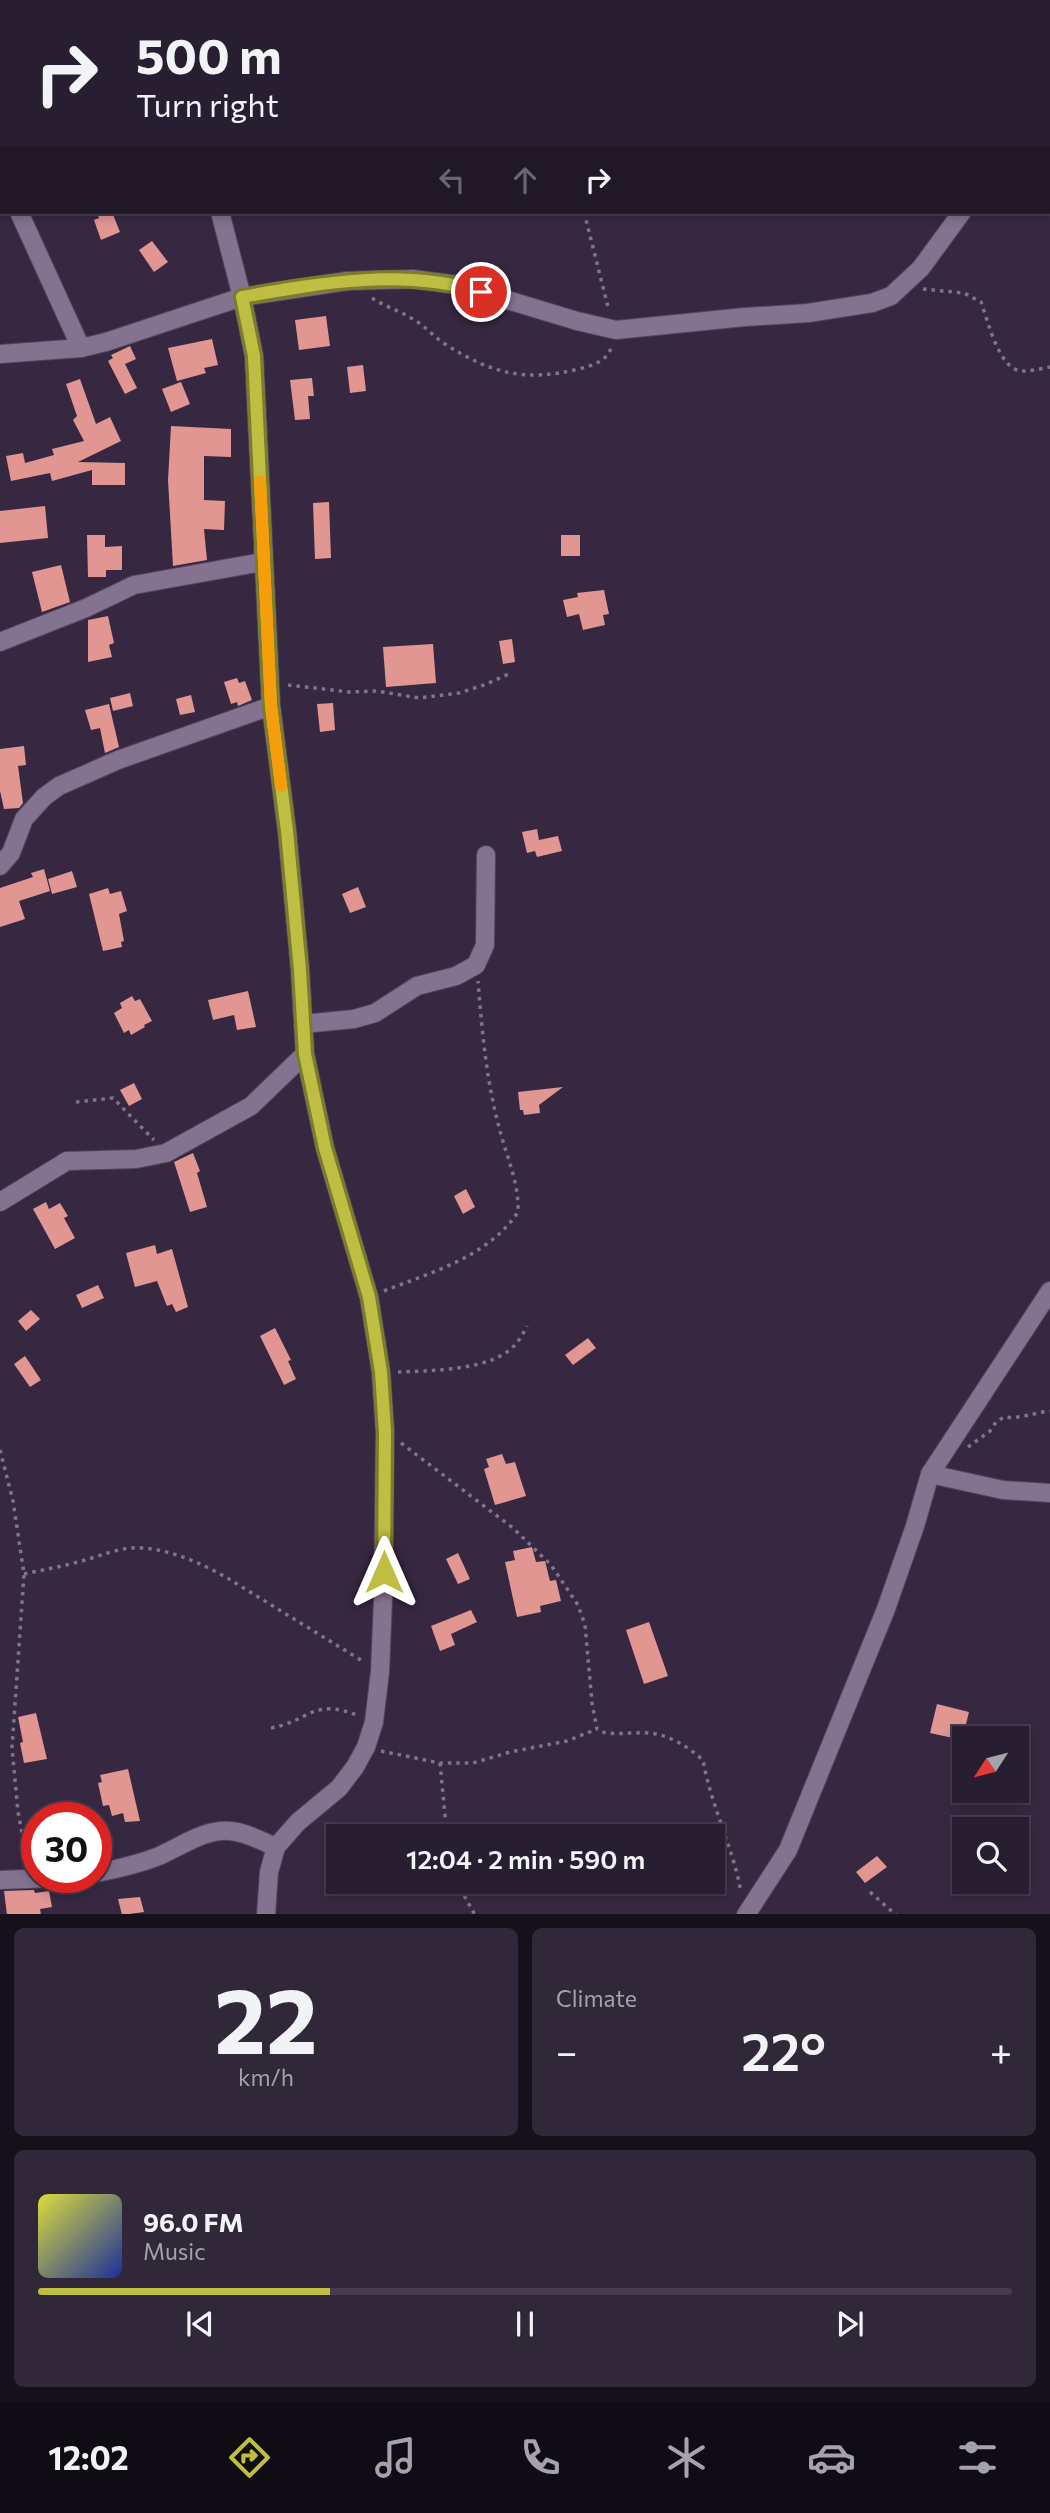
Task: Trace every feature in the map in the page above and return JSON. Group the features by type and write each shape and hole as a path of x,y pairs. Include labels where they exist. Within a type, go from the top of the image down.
{"street":[{"path":"20,214 80,348"},
{"path":"221,214 254,356 271,706 288,845 305,1054 325,1148 369,1297 381,1372 385,1432 380,1672 374,1722 366,1747 339,1788 298,1822 276,1847 269,1872 266,1914"},
{"path":"0,354 80,348 242,297 347,281 412,279 458,285 616,330 808,313 872,303 891,296 921,268 961,214"},
{"path":"0,642 86,608 134,585 262,562"},
{"path":"0,866 11,853 24,819 44,797 59,786 118,760 271,706"},
{"path":"303,1024 354,1019 374,1013 417,986 456,976 476,965 485,945 486,855"},
{"path":"0,1202 67,1161 136,1159 166,1153 251,1106 305,1054"},
{"path":"745,1908 788,1850 886,1609 915,1527 930,1474 1050,1292"},
{"path":"930,1474 1003,1490 1050,1493"},
{"path":"112,1869 158,1856 205,1833 217,1831 247,1835 276,1847"},
{"path":"0,1880 21,1879"}],"path":[{"path":"347,281 377,301 414,319 424,330 447,345 505,373 535,376 598,364 611,350 616,330 606,302 584,214"},
{"path":"891,296 916,289 964,293 981,302 993,340 1007,364 1020,371 1050,368"},
{"path":"271,683 350,692 377,691 419,698 459,693 511,673"},
{"path":"369,1297 465,1258 492,1241 518,1212 516,1182 499,1126 482,1040 476,965"},
{"path":"76,1102 113,1098 166,1153"},
{"path":"381,1372 441,1371 492,1360 513,1347 527,1326"},
{"path":"966,1449 1004,1417 1017,1419 1050,1411"},
{"path":"385,1432 513,1528 551,1565 578,1605 585,1625 597,1729"},
{"path":"0,1450 13,1501 24,1574 12,1748 21,1827"},
{"path":"24,1574 121,1549 140,1548 168,1553 208,1567 380,1672"},
{"path":"271,1728 286,1726 306,1713 327,1708 349,1712 374,1722"},
{"path":"366,1747 440,1763 473,1763 510,1752 567,1741 597,1729 607,1734 630,1731 656,1733 682,1743 704,1760 706,1777 738,1875 745,1908"},
{"path":"440,1763 446,1824"},
{"path":"870,1892 896,1914"},
{"path":"463,1894 475,1914"}],"building":[{"path":"98,214 113,214 120,232 101,240 94,220 99,218"},
{"path":"152,241 168,262 154,272 139,250"},
{"path":"326,316 330,346 299,350 295,320"},
{"path":"212,339 218,365 204,368 206,373 177,381 168,348"},
{"path":"130,346 136,359 125,364 137,388 125,394 108,361 113,358 111,355"},
{"path":"363,365 366,391 350,393 347,367"},
{"path":"312,378 314,396 308,396 310,419 295,420 290,380"},
{"path":"80,379 96,424 110,417 121,441 78,462 125,463 125,485 92,485 92,470 52,481 50,473 11,481 6,456 23,453 25,463 54,455 52,449 84,441 73,420 77,416 66,384"},
{"path":"181,382 190,404 171,412 162,389"},
{"path":"171,426 231,429 231,457 204,456 204,500 225,501 224,530 204,529 207,560 173,566 168,480"},
{"path":"329,502 331,558 315,559 313,503"},
{"path":"45,506 48,538 0,543 0,511"},
{"path":"87,535 105,535 105,547 122,546 122,570 106,570 106,577 88,577"},
{"path":"561,535 580,535 580,556 561,556"},
{"path":"61,565 70,602 42,612 32,572"},
{"path":"604,590 609,614 603,615 605,625 583,630 579,614 567,617 563,600 578,597 577,593"},
{"path":"108,616 114,643 109,645 112,657 88,662 88,620"},
{"path":"512,639 515,662 503,664 499,641"},
{"path":"433,644 436,683 386,687 383,647"},
{"path":"237,678 239,683 245,681 252,700 238,706 237,702 231,704 224,682"},
{"path":"130,693 133,706 113,711 110,698"},
{"path":"191,695 195,712 180,715 176,699"},
{"path":"333,703 335,730 320,732 317,704"},
{"path":"109,704 119,747 105,753 100,728 91,730 85,710"},
{"path":"24,746 26,765 18,766 23,803 19,808 4,809 0,791 0,749"},
{"path":"537,829 539,840 558,836 562,851 537,857 535,851 527,853 522,832"},
{"path":"44,869 50,891 19,901 25,919 0,927 0,888 33,877 31,873"},
{"path":"72,871 77,887 52,894 48,879"},
{"path":"358,887 366,907 350,913 342,894"},
{"path":"108,888 110,894 121,891 127,911 119,914 124,941 121,942 122,947 103,951 89,894"},
{"path":"248,991 256,1027 237,1030 234,1015 213,1020 208,1000"},
{"path":"132,996 135,1001 140,999 152,1021 131,1035 129,1030 124,1033 114,1013 122,1008 120,1003"},
{"path":"134,1083 142,1099 129,1106 120,1090"},
{"path":"563,1087 539,1105 540,1113 524,1115 523,1110 520,1110 518,1092"},
{"path":"193,1153 200,1171 197,1173 207,1207 190,1212 174,1162"},
{"path":"466,1189 475,1207 463,1214 454,1196"},
{"path":"46,1202 49,1209 60,1203 68,1216 64,1218 75,1238 55,1249 33,1209"},
{"path":"155,1245 157,1254 172,1249 188,1307 176,1312 172,1304 167,1306 157,1281 135,1287 126,1253"},
{"path":"98,1285 104,1298 82,1308 76,1295"},
{"path":"31,1310 40,1319 26,1331 18,1321"},
{"path":"275,1328 291,1360 288,1361 296,1379 284,1385 260,1336"},
{"path":"588,1338 596,1348 573,1365 565,1355"},
{"path":"25,1356 41,1380 30,1387 14,1364"},
{"path":"502,1454 506,1464 515,1462 526,1496 495,1505 484,1469 489,1467 486,1459"},
{"path":"532,1547 536,1562 545,1561 550,1581 556,1580 561,1601 540,1606 541,1612 517,1617 505,1562 515,1560 513,1551"},
{"path":"458,1553 470,1579 458,1584 446,1559"},
{"path":"471,1610 477,1622 451,1634 455,1645 440,1651 431,1626"},
{"path":"649,1622 668,1676 644,1684 626,1630"},
{"path":"937,1704 969,1712 966,1726 952,1726 952,1738 930,1733"},
{"path":"36,1713 47,1759 24,1763 18,1717"},
{"path":"128,1769 140,1821 125,1822 123,1813 112,1816 112,1802 102,1802 98,1783 102,1782 100,1775"},
{"path":"877,1856 887,1867 865,1883 856,1872"},
{"path":"4,1891 49,1893 52,1907 40,1909 41,1914 7,1914"},
{"path":"140,1897 144,1912 122,1914 118,1899"}],"slow traffic":[{"path":"260,481 271,706 281,786"}],"route":[{"path":"384,1572 385,1432 381,1372 369,1297 325,1148 305,1054 287,831 271,706 254,356 242,297 328,282 412,279 458,285 481,292"}]}
